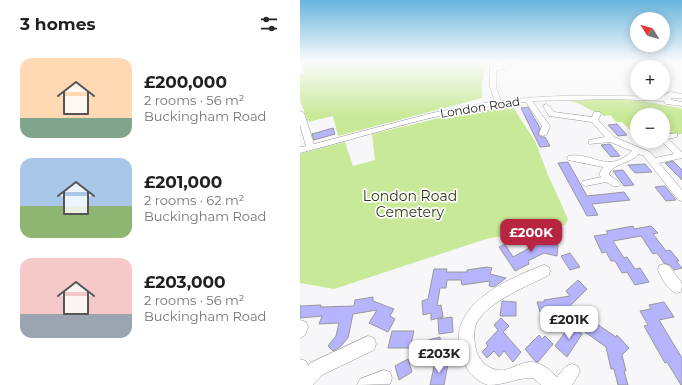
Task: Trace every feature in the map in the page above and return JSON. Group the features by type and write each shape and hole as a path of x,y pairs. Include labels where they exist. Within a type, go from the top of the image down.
{"main road":[{"name":"London Road","path":"668,100 680,105"}],"street":[{"path":"493,80 493,87 499,103"},
{"name":"London Road","path":"300,150 403,122 447,112 499,103 528,100 596,97 630,98"},
{"path":"528,100 546,126 543,134"},
{"path":"546,106 552,114 596,117 611,139"},
{"path":"300,113 311,147"},
{"path":"674,135 668,136 664,139 681,156"},
{"path":"592,142 611,139 647,154 682,197"},
{"path":"586,183 611,181 604,174 608,166 612,163 629,159 638,150"},
{"path":"653,161 681,156"},
{"path":"571,158 608,166"},
{"path":"664,270 680,290"},
{"path":"544,271 485,302 471,318 466,340 469,359 483,374 495,379 510,378 523,370 538,372 553,385"},
{"path":"302,385 316,369 368,344"},
{"path":"300,367 300,378"},
{"path":"561,385 572,372"},
{"path":"366,385 384,378"}],"green space":[{"path":"300,80 483,80 482,98 338,136 333,116 308,122 300,100"},
{"path":"598,99 643,101 680,108 682,109 682,134 670,135 670,108 630,108 630,130 622,122 616,122 610,115 603,116 601,113 569,101"},
{"name":"London Road Cemetery","path":"512,106 535,141 548,175 568,219 565,225 486,239 334,289 300,283 300,154 345,142 353,166 375,160 372,134 444,117"}],"building":[{"path":"528,107 540,128 538,135 545,137 550,146 540,147 521,108"},
{"path":"617,124 627,135 618,136 608,125"},
{"path":"333,128 335,134 314,140 312,134"},
{"path":"610,144 620,156 611,157 601,145"},
{"path":"673,161 682,170 682,180 665,163"},
{"path":"568,162 587,196 624,192 630,200 592,204 598,215 587,216 558,163"},
{"path":"645,164 652,172 635,173 628,165"},
{"path":"623,170 634,185 624,186 613,171"},
{"path":"665,186 676,200 666,201 655,187"},
{"path":"633,226 634,229 651,226 658,233 653,234 666,251 670,250 679,261 676,261 682,268 674,270 670,265 664,263 657,253 653,254 641,236 613,241 624,258 627,257 635,269 640,268 649,282 635,285 627,272 622,273 615,261 611,261 606,252 602,253 594,236 608,234 606,231"},
{"path":"559,235 556,244 558,245 557,256 544,253 528,261 529,264 515,271 499,247 505,244 513,257 542,241 543,237 552,240"},
{"path":"570,253 580,267 570,270 561,256"},
{"path":"487,267 492,268 490,274 506,278 494,287 489,286 490,281 462,285 461,280 447,280 446,288 440,288 437,306 441,305 443,317 431,320 431,313 423,315 422,301 428,299 434,269 447,269 446,272 467,272 467,270"},
{"path":"578,280 587,289 569,307 571,314 556,317 554,309 540,312 537,302 544,302 544,300 570,296 566,291"},
{"path":"373,297 373,301 394,309 390,316 395,319 388,332 369,323 377,310 353,314 348,338 340,347 333,351 328,346 336,336 339,323 319,324 322,316 300,318 300,306 354,306 355,300"},
{"path":"502,301 516,302 516,316 500,316"},
{"path":"664,302 674,317 659,320 682,358 682,385 667,362 665,363 644,326 648,325 640,311 651,309 649,305"},
{"path":"452,317 453,332 439,334 438,319"},
{"path":"501,318 509,326 503,332 521,352 513,362 504,351 499,357 494,351 487,358 482,352 488,346 486,343 498,330 494,325"},
{"path":"591,320 616,337 617,335 629,348 622,355 628,385 618,385 614,369 611,369 606,347 585,332"},
{"path":"571,324 582,334 567,357 555,346"},
{"path":"392,331 414,331 410,348 388,348"},
{"path":"539,335 542,339 545,336 553,344 538,362 535,361 525,349"},
{"path":"440,337 441,350 419,355 418,353 428,348 428,340"},
{"path":"408,359 412,372 399,380 395,366"},
{"path":"435,362 448,364 444,385 430,385"}]}
